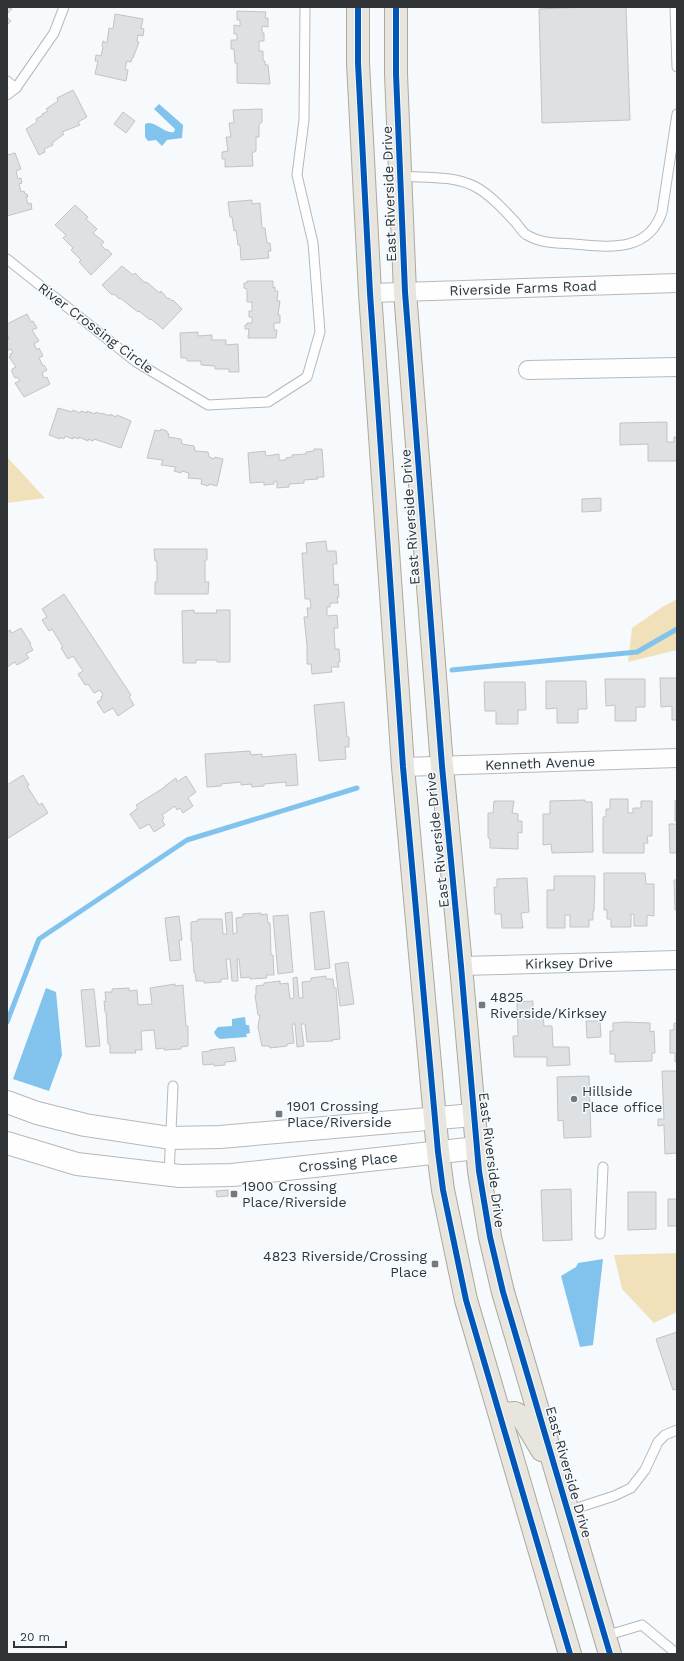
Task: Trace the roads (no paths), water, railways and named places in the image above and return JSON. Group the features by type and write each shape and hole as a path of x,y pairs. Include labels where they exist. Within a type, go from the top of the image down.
{"main road":[{"name":"East Riverside Drive","path":"358,7 358,63 370,293 403,767 438,1152 466,1300 570,1654"},
{"name":"East Riverside Drive","path":"396,7 396,74 405,292 442,766 476,1148 490,1237 503,1292 608,1645"},
{"path":"500,1414 515,1413 522,1417 559,1479"}],"street":[{"name":"Riverside Farms Road","path":"370,293 677,283"},
{"path":"528,370 677,367"},
{"name":"Kenneth Avenue","path":"403,767 677,758"},
{"name":"Kirksey Drive","path":"461,966 677,960"},
{"path":"7,1102 37,1113 85,1124 170,1138 220,1137 473,1115"},
{"name":"Crossing Place","path":"7,1143 77,1164 169,1176 232,1175 476,1148"}],"lane":[{"path":"7,95 16,88 54,33 64,7"},
{"name":"River Crossing Circle","path":"7,259 136,362 208,405 268,402 307,377 320,332 313,243 297,175 304,120 305,7"},
{"path":"675,7 677,67"},
{"path":"7,81 16,88"},
{"path":"400,176 459,180 474,186 483,191 525,234 538,241 613,247 628,245 651,232 658,223 662,212 677,114"},
{"path":"169,1176 173,1086"},
{"path":"600,1234 603,1168"},
{"path":"568,1510 614,1496 631,1488 645,1470 658,1442 666,1435 677,1430"},
{"path":"608,1645 642,1625 677,1654"}],"water":[{"path":"159,104 183,125 182,138 167,140 162,146 156,140 148,141 145,137 145,124 149,123 152,123 166,131 174,132 175,129 154,109"},
{"path":"46,988 56,992 62,1055 49,1091 13,1079"},
{"path":"245,1017 246,1025 249,1025 250,1033 246,1034 247,1037 220,1039 216,1036 214,1032 218,1027 232,1026 232,1019"},
{"path":"603,1259 593,1345 580,1347 561,1276 576,1267 578,1263"}],"waterway":[{"path":"452,670 637,652 677,629"},
{"path":"7,1022 39,939 187,840 357,788"}],"place":[{"name":"4825 Riverside/Kirksey","path":"482,1005"},
{"name":"Hillside Place office","path":"574,1099"},
{"name":"1901 Crossing Place/Riverside","path":"279,1114"},
{"name":"1900 Crossing Place/Riverside","path":"234,1194"},
{"name":"4823 Riverside/Crossing Place","path":"435,1264"}]}
